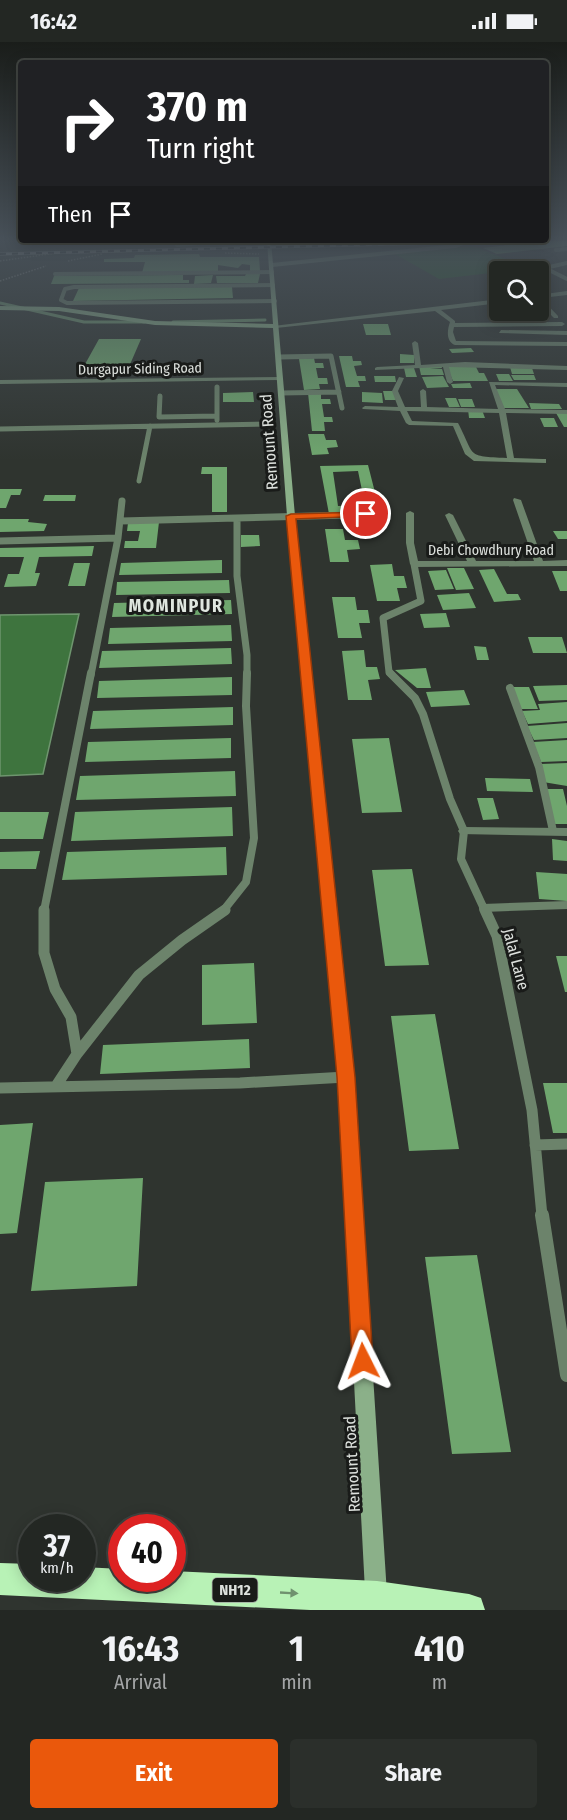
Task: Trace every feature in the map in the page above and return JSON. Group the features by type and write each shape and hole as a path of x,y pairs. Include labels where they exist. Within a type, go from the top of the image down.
{"highway":[{"name":"NH12","path":"0,1579 469,1610"}],"street":[{"path":"95,314 155,323 252,327 387,314"},
{"name":"Remount Road","path":"275,314 291,516 346,1077 377,1603"},
{"path":"445,314 453,322 450,332 456,344 567,344"},
{"path":"553,314 566,329"},
{"path":"452,325 566,329"},
{"path":"501,333 566,329"},
{"path":"415,343 418,365"},
{"path":"377,369 418,365 567,368"},
{"path":"445,365 450,382"},
{"name":"Durgapur Siding Road","path":"0,382 280,378"},
{"path":"401,378 395,391 409,423 456,424 469,454 477,459 543,461"},
{"path":"512,459 502,410 491,383 567,385"},
{"path":"423,391 424,409"},
{"path":"365,408 567,412"},
{"path":"517,500 540,564"},
{"path":"410,513 410,543 414,564"},
{"path":"449,515 473,564"},
{"name":"Debi Chowdhury Road","path":"414,564 567,563"},
{"path":"464,831 567,832"}],"lane":[{"path":"279,357 332,356 342,408"},
{"path":"217,387 217,425"},
{"path":"281,393 339,392"},
{"path":"160,396 159,417 217,416"},
{"path":"0,429 272,424"},
{"path":"139,481 150,426"},
{"path":"77,1054 71,1017 56,989 44,953 44,907 118,538 122,501"},
{"path":"121,521 387,514"},
{"path":"56,1086 77,1054 140,975 182,940 225,910 246,882 254,838 246,706 247,655 237,576 237,518"},
{"path":"0,541 118,538"},
{"name":"Jalal Lane","path":"414,564 421,601 413,608 392,613 383,618 389,672 415,698 423,714 450,799 464,831 461,859 497,936 532,1110 544,1237 567,1375"},
{"path":"510,688 539,767 553,831"},
{"path":"483,908 567,905"},
{"path":"0,1088 240,1083 346,1077"},
{"path":"535,1145 567,1144"}],"shaded area":[{"path":"79,614 43,774 0,776 0,615"}],"building":[{"path":"363,324 388,324 391,335 366,335"},
{"path":"99,339 141,339 125,376 79,375"},
{"path":"471,348 474,352 452,353 449,349"},
{"path":"400,354 414,355 414,363 400,363"},
{"path":"339,356 352,356 353,361 361,361 362,365 354,366 357,376 365,376 366,381 358,381 360,387 346,387"},
{"path":"314,358 315,363 323,363 324,368 316,368 318,378 327,378 328,384 319,384 320,389 304,390 299,359"},
{"path":"441,365 442,368 430,369 442,369 444,375 421,375 419,366"},
{"path":"446,365 475,365 479,373 484,373 488,381 453,381"},
{"path":"510,367 532,368 534,374 512,374"},
{"path":"404,368 414,368 417,377 406,377"},
{"path":"496,374 509,374 513,381 499,381"},
{"path":"511,375 534,375 536,380 514,380"},
{"path":"374,376 395,376 396,382 375,382"},
{"path":"443,376 449,387 427,388 422,377"},
{"path":"470,383 472,388 453,388 451,384"},
{"path":"493,389 517,389 529,408 504,408"},
{"path":"383,391 393,391 396,400 385,400"},
{"path":"253,392 254,402 223,402 223,393"},
{"path":"362,392 382,393 383,403 362,402"},
{"path":"308,393 321,393 321,399 330,399 331,404 322,404 324,417 332,417 333,422 324,422 325,431 312,431"},
{"path":"445,398 456,398 460,407 449,407"},
{"path":"458,399 472,399 475,407 461,407"},
{"path":"529,403 559,404 562,409 531,409"},
{"path":"468,409 482,410 485,418 469,418"},
{"path":"556,413 567,413 567,427 564,427"},
{"path":"540,418 554,418 558,427 544,427"},
{"path":"308,434 324,434 326,440 336,440 338,447 327,448 329,454 312,455"},
{"path":"368,465 380,512 329,514 320,466","holes":["358,471 365,505 338,506 333,472"]},
{"path":"202,467 227,467 227,512 212,512 212,474 201,474"},
{"path":"0,489 22,489 20,495 11,495 6,508 0,508"},
{"path":"45,495 76,495 75,501 43,501"},
{"path":"0,519 29,519 28,522 47,524 44,531 0,532"},
{"path":"159,522 156,548 124,548 125,541 138,541 140,531 127,531 128,523"},
{"path":"325,529 343,529 345,540 358,540 360,549 347,550 349,562 330,562"},
{"path":"553,531 567,531 567,539 558,539"},
{"path":"241,535 259,535 260,546 241,547"},
{"path":"94,546 92,556 39,557 35,573 40,573 36,586 4,587 8,574 19,574 24,557 0,557 0,548"},
{"path":"222,560 222,573 119,575 121,563"},
{"path":"74,563 90,563 85,586 68,586"},
{"path":"392,564 394,576 404,576 407,588 397,588 400,601 377,601 370,565"},
{"path":"447,568 464,568 474,589 456,590"},
{"path":"494,569 507,594 518,594 521,600 494,602 479,570"},
{"path":"446,570 454,589 435,590 428,571"},
{"path":"552,571 567,571 567,591 560,591"},
{"path":"229,580 230,593 116,595 117,582"},
{"path":"469,593 476,608 443,610 437,595"},
{"path":"332,597 355,597 357,610 368,610 370,623 359,623 362,638 338,638"},
{"path":"231,600 232,614 112,617 114,603"},
{"path":"446,613 450,627 424,628 420,614"},
{"path":"231,625 232,641 108,644 110,628"},
{"path":"528,637 562,637 567,653 533,653"},
{"path":"474,646 486,647 489,660 477,660"},
{"path":"231,648 232,664 99,668 102,651"},
{"path":"364,650 366,667 377,667 380,679 368,680 372,700 348,700 342,651"},
{"path":"426,668 431,688 417,688 395,670"},
{"path":"232,677 232,695 97,698 99,681"},
{"path":"567,685 567,700 539,701 533,686"},
{"path":"512,687 529,687 538,709 521,709"},
{"path":"464,690 470,705 431,707 426,692"},
{"path":"567,702 567,721 528,724 522,711 540,710 538,704"},
{"path":"233,707 233,725 90,729 93,711"},
{"path":"567,723 567,738 534,740 527,726"},
{"path":"231,738 231,758 85,762 88,742"},
{"path":"389,738 402,812 362,813 352,739"},
{"path":"567,740 567,761 541,762 533,742"},
{"path":"567,763 567,786 543,782 541,764"},
{"path":"235,771 236,796 76,800 80,776"},
{"path":"485,778 530,779 533,792 487,791"},
{"path":"547,789 563,789 567,806 567,824 554,824"},
{"path":"477,798 493,798 499,819 483,820"},
{"path":"232,807 233,836 71,841 75,812"},
{"path":"0,812 49,812 43,839 0,839"},
{"path":"552,839 567,841 567,861 553,860"},
{"path":"226,847 227,875 62,880 67,852"},
{"path":"40,851 36,869 0,869 0,852"},
{"path":"412,869 429,965 385,966 372,870"},
{"path":"536,872 567,874 567,901 539,899"},
{"path":"556,956 567,956 567,992 565,992"},
{"path":"254,963 257,1023 202,1025 202,965"},
{"path":"435,1014 459,1149 409,1151 391,1016"},
{"path":"249,1039 250,1068 100,1074 103,1045"},
{"path":"543,1083 567,1083 567,1133 553,1133"},
{"path":"33,1123 17,1233 0,1234 0,1125"},
{"path":"143,1178 137,1286 31,1291 45,1182"},
{"path":"477,1255 511,1452 452,1454 425,1257"}],"waterway":[{"path":"49,314 84,322 144,322"},
{"path":"173,322 265,320"}],"district":[{"name":"MOMINPUR","path":"176,606"}],"route":[{"path":"363,1361 346,1077 291,516 366,514"}]}
